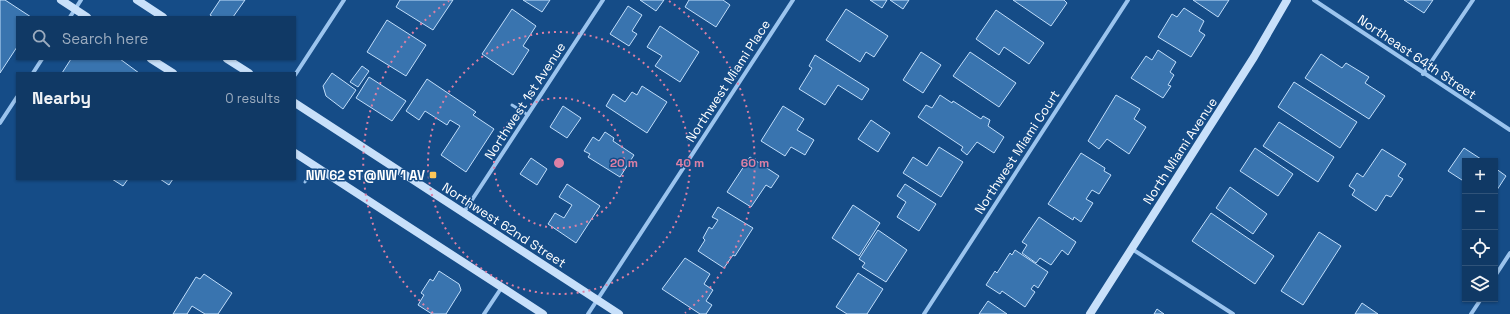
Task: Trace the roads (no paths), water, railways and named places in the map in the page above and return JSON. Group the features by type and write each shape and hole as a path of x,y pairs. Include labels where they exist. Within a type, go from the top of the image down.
{"main road":[{"path":"61,0 86,16"},
{"path":"136,0 161,16"},
{"name":"North Miami Avenue","path":"1090,314 1254,57 1287,0"},
{"path":"153,60 171,72"},
{"path":"229,60 247,72"},
{"name":"Northwest 62nd Street","path":"296,104 619,314"},
{"path":"296,153 543,314"}],"street":[{"path":"71,16 81,0"},
{"path":"296,73 344,0"},
{"name":"Northwest 1st Avenue","path":"463,213 603,0"},
{"name":"Northwest Miami Place","path":"588,314 793,0"},
{"name":"Northwest Miami Court","path":"924,314 1128,0"},
{"name":"Northeast 64th Street","path":"1314,0 1423,74 1510,130"},
{"path":"1423,74 1474,0"},
{"path":"33,72 41,60"},
{"path":"0,123 16,99"},
{"path":"1132,249 1233,314"},
{"path":"1498,271 1510,253"},
{"path":"484,314 502,287"},
{"path":"1471,314 1479,302"}],"lane":[{"path":"512,105 528,115"},
{"path":"305,182 316,166"}],"place":[{"name":"NW 62 ST@NW 1 AV","path":"433,175"}]}
